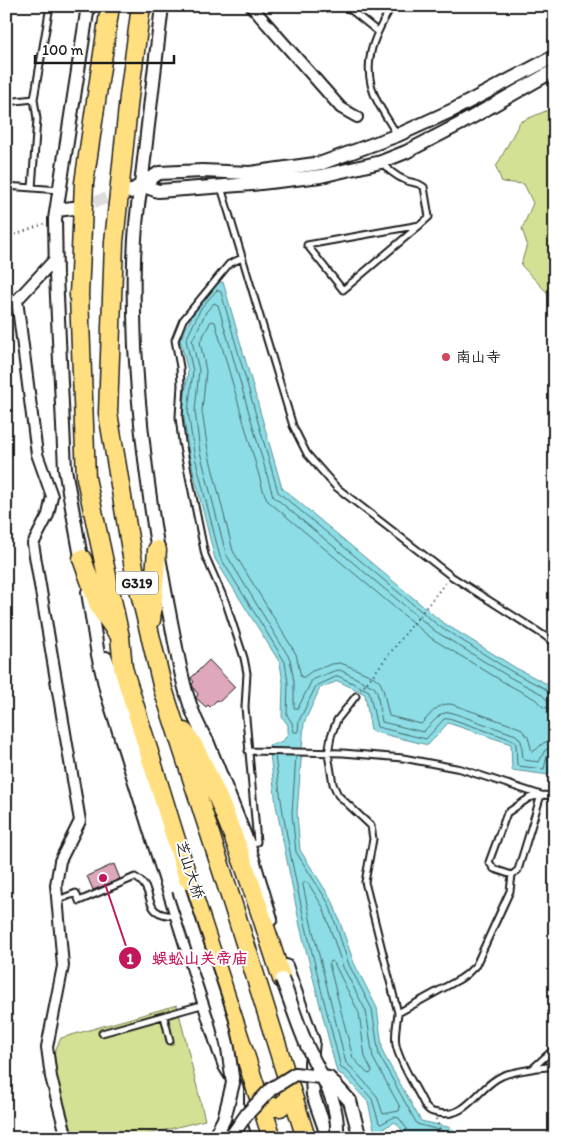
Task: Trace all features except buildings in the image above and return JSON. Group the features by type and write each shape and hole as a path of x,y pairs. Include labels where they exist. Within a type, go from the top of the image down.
{"highway":[{"name":"G319","path":"141,6 129,97 114,242 108,413 134,568 162,689 233,905 306,1138"},
{"name":"G319","path":"108,11 84,183 79,295 86,478 120,637 123,668 188,879 272,1138"},
{"path":"150,638 157,550"},
{"path":"82,559 100,608 120,637"},
{"path":"123,668 124,714"},
{"path":"172,718 189,738 221,805 282,979"},
{"path":"261,1102 270,1107 280,1107 288,1100 288,1084"}],"street":[{"path":"88,6 56,215 56,258 65,469 98,655 107,693 225,1066 233,1078 237,1089 237,1113 245,1138"},
{"path":"162,6 136,188 133,304 138,393 157,550 183,678 200,730 207,741 249,846 289,978 313,1041 311,1064 313,1095 325,1129 331,1138"},
{"path":"251,6 342,108 357,117"},
{"path":"136,188 159,173 202,171 250,173 322,163 398,135 453,110 555,56"},
{"path":"136,188 158,191 252,184 321,176 381,162 406,152 460,124 555,70"},
{"path":"56,215 73,208"},
{"path":"56,258 17,300 37,454 52,496 48,515 33,544 80,821 60,861 56,885 63,966 47,1047 51,1077 67,1138"},
{"path":"52,496 68,488"},
{"name":"芝山大桥","path":"91,612 221,1018 233,1083 224,1119 214,1138"},
{"path":"282,979 307,1047 330,1090 338,1120 337,1138"},
{"path":"230,1138 247,1114 271,1089 288,1084 295,1074 329,1078 350,1102 360,1138"}],"lane":[{"path":"32,188 37,119 34,99 50,6"},
{"path":"346,6 377,30"},
{"path":"392,6 377,30 369,57 370,81 377,101 398,135"},
{"path":"538,80 555,75"},
{"path":"6,102 34,99"},
{"path":"381,162 393,174 407,181 418,182 424,187 429,217 420,225 343,290 307,245 420,225"},
{"path":"6,186 59,190"},
{"path":"221,186 293,426 307,454 336,487 450,576 555,644"},
{"path":"242,258 229,264 182,320 175,340 180,367 179,417 182,442 205,555 226,603 247,673 245,707 257,842 249,846"},
{"path":"356,696 337,720 331,736 328,754 332,784 338,795 371,826 373,839 365,882 398,1013 396,1034 399,1054 425,1106 433,1113 453,1113 470,1104 491,1082 502,1076 532,1069 555,1067"},
{"path":"248,750 344,753 403,758 461,769 541,795 555,796"},
{"path":"512,875 494,869 489,862 507,813 529,798 541,795"},
{"path":"398,1013 468,974 476,964 510,890 512,875 518,870 541,795"},
{"path":"58,900 76,893 80,901 135,877 144,882 155,911 163,916 177,916"},
{"path":"102,1033 206,1004"},
{"path":"164,1016 170,1041"},
{"path":"532,1069 555,1048"}],"path":[{"path":"6,238 56,215"},
{"path":"356,696 450,576"},
{"path":"433,1113 443,1138"}],"green space":[{"path":"555,107 555,301 521,265 527,244 522,229 533,203 524,184 502,182 496,167 520,122"},
{"path":"177,1005 205,1120 134,1138 73,1138 51,1059 61,1038"}],"water":[{"path":"223,282 282,488 442,622 516,668 547,684 555,693 555,759 552,759 549,775 512,770 511,744 448,723 428,745 371,731 365,694 338,681 320,688 304,723 297,813 300,850 333,902 354,963 377,1008 383,1053 421,1121 448,1127 466,1138 396,1138 402,1130 395,1122 375,1133 368,1102 344,1076 337,1072 300,926 276,805 269,745 283,741 288,734 288,725 282,717 283,683 280,663 215,559 189,454 183,411 188,371 180,340 197,306 216,283"}],"tunnel":[{"path":"77,207 125,193"}],"place":[{"name":"南山寺","path":"446,357"},
{"name":"蜈蚣山关帝庙","path":"103,878"}]}
